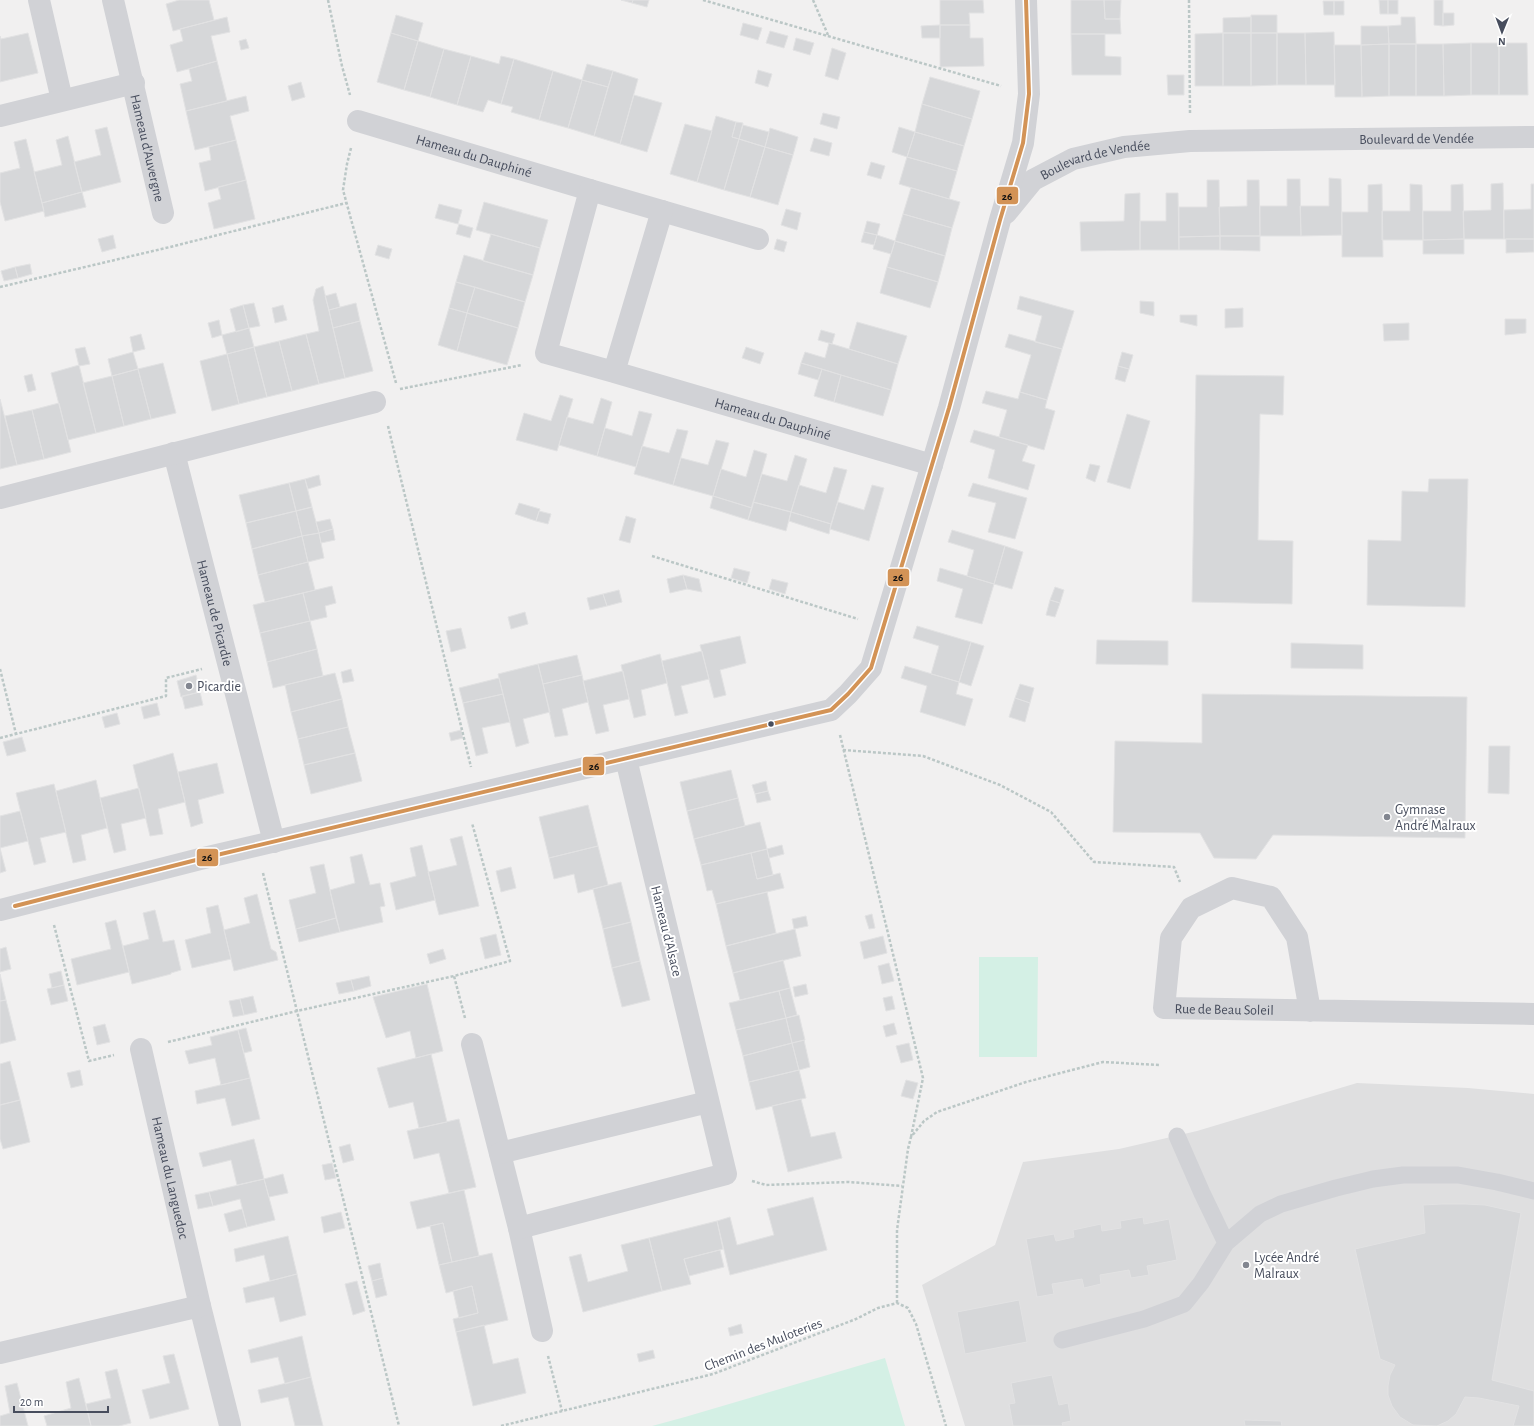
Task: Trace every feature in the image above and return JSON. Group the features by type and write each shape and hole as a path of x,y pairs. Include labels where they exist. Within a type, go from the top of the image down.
{"street":[{"path":"39,0 62,100"},
{"name":"Hameau d'Auvergne","path":"113,0 134,84 163,213"},
{"path":"1000,220 1023,142 1029,94 1026,0"},
{"name":"Hameau d'Auvergne","path":"0,116 134,84"},
{"name":"Hameau du Dauphiné","path":"358,121 758,239"},
{"name":"Boulevard de Vendée","path":"5,906 46,898 265,844 831,710 848,694 871,668 949,408 1000,220 1033,180 1073,159 1124,147 1190,141 1534,138"},
{"path":"546,354 590,190"},
{"path":"614,372 662,211"},
{"name":"Hameau du Dauphiné","path":"546,354 614,372 932,465"},
{"path":"0,498 375,402"},
{"name":"Hameau de Picardie","path":"174,454 228,663 265,844"},
{"name":"Hameau d'Alsace","path":"626,759 726,1174"},
{"path":"1191,908 1232,888 1271,898 1297,937 1310,1011"},
{"name":"Rue de Beau Soleil","path":"1191,908 1171,938 1164,1008 1534,1014"},
{"path":"472,1044 519,1228 542,1331"},
{"name":"Hameau du Languedoc","path":"141,1049 200,1306 230,1425"},
{"path":"500,1153 708,1102"},
{"path":"519,1228 726,1174"},
{"path":"0,1353 200,1306"}],"lane":[{"path":"1178,1136 1202,1193 1226,1243"},
{"path":"1062,1340 1144,1318 1184,1304 1201,1283 1226,1243 1260,1214 1281,1204 1373,1179 1403,1175 1458,1175 1534,1191"}],"path":[{"path":"328,0 342,66 358,121 347,164 343,190 398,390 520,366 546,354"},
{"path":"703,0 1029,94"},
{"path":"813,0 828,36"},
{"path":"1189,0 1190,141"},
{"path":"0,287 170,247 346,203"},
{"path":"46,898 89,1062 297,1011 454,976 510,961 381,398 375,402"},
{"path":"652,556 884,627"},
{"path":"0,738 166,696 166,678 228,663"},
{"path":"0,669 16,734"},
{"path":"831,710 843,750 923,1078 902,1186 897,1230 897,1303 908,1308 916,1324 946,1426"},
{"path":"843,750 923,756 1000,785 1051,812 1094,862 1174,867 1191,908"},
{"path":"265,844 297,1011 399,1426"},
{"path":"454,976 472,1044"},
{"path":"911,1137 924,1121 937,1112 1026,1082 1103,1062 1159,1065"},
{"path":"726,1174 766,1185 848,1182 902,1186"},
{"name":"Chemin des Muloteries","path":"501,1426 714,1374 856,1319 878,1308 897,1303"},
{"path":"542,1331 562,1411"}],"shaded area":[{"name":"Lycée André Malraux","path":"1357,1083 1468,1088 1534,1094 1534,1426 965,1426 922,1285 995,1245 1023,1162 1119,1149 1197,1131"}],"green space":[{"path":"979,957 1038,957 1037,1057 979,1057"},
{"path":"885,1358 905,1426 652,1426 685,1417"}],"building":[{"path":"179,0 209,0 214,20 173,31 166,4"},
{"path":"621,0 633,0 632,3"},
{"path":"633,0 649,0 647,7 632,3"},
{"path":"940,0 983,0 984,13 969,13 970,25 940,25"},
{"path":"1071,0 1104,0 1105,19 1120,19 1121,34 1071,34"},
{"path":"1104,0 1121,0 1120,19 1105,19"},
{"path":"1379,0 1388,0 1388,14 1380,14"},
{"path":"1388,0 1398,0 1398,14 1388,14"},
{"path":"1434,0 1443,0 1443,26 1434,25"},
{"path":"1323,1 1334,1 1334,15 1324,15"},
{"path":"1334,1 1344,1 1344,15 1334,15"},
{"path":"1443,13 1454,13 1454,25 1443,26"},
{"path":"396,15 423,23 418,41 391,33"},
{"path":"1251,15 1277,15 1277,33 1251,33"},
{"path":"227,17 230,32 211,36 217,61 177,72 170,45 183,41 180,29"},
{"path":"1251,17 1251,33 1223,33 1223,18"},
{"path":"1401,17 1415,17 1416,44 1389,44 1388,26 1401,25"},
{"path":"743,23 762,28 758,40 740,35"},
{"path":"940,25 970,25 970,38 983,38 984,66 940,67"},
{"path":"940,25 940,38 922,38 921,26"},
{"path":"1361,26 1388,26 1389,44 1361,45"},
{"path":"770,31 788,36 784,48 766,43"},
{"path":"1334,32 1335,85 1306,85 1305,33"},
{"path":"28,33 38,73 0,82 0,36 1,39"},
{"path":"391,33 418,41 404,90 377,82"},
{"path":"1223,33 1223,86 1195,86 1195,34"},
{"path":"1223,33 1251,33 1251,86 1223,86"},
{"path":"1251,33 1277,33 1277,85 1251,86"},
{"path":"1277,33 1305,33 1306,85 1277,85"},
{"path":"1071,34 1105,34 1105,56 1121,57 1121,75 1072,75"},
{"path":"796,38 814,43 810,55 793,50"},
{"path":"246,39 249,48 241,50 239,41"},
{"path":"418,41 444,49 430,97 404,90"},
{"path":"1471,43 1471,95 1444,96 1443,44"},
{"path":"1471,43 1499,43 1499,95 1471,95"},
{"path":"1499,43 1527,43 1528,95 1499,95"},
{"path":"1389,44 1416,44 1416,96 1389,96"},
{"path":"1389,44 1389,96 1362,97 1361,45"},
{"path":"1416,44 1443,44 1444,96 1416,96"},
{"path":"1334,45 1361,45 1362,97 1335,97"},
{"path":"832,48 846,53 838,80 825,76"},
{"path":"444,49 471,56 457,105 430,97"},
{"path":"471,56 499,64 501,56 514,59 501,104 488,100 483,112 457,105"},
{"path":"514,59 553,71 539,120 511,112 513,107 501,104"},
{"path":"217,61 227,101 186,111 180,84 192,81 189,69"},
{"path":"587,64 613,71 608,87 582,80"},
{"path":"758,70 772,74 768,87 755,83"},
{"path":"553,71 582,80 568,128 539,120"},
{"path":"613,71 638,79 620,144 594,136"},
{"path":"1167,75 1184,75 1184,95 1168,95"},
{"path":"930,77 980,91 972,119 922,104"},
{"path":"582,80 608,87 594,136 568,128"},
{"path":"301,82 305,97 292,101 288,86"},
{"path":"634,95 662,103 647,152 620,144"},
{"path":"246,96 249,111 230,116 236,140 195,150 186,111"},
{"path":"922,104 972,119 964,146 915,132"},
{"path":"823,113 840,117 837,129 820,124"},
{"path":"716,116 736,122 732,137 739,139 724,190 697,182"},
{"path":"736,122 743,123 739,139 732,137"},
{"path":"685,124 712,131 697,182 670,174"},
{"path":"743,125 769,132 765,147 739,139"},
{"path":"107,127 121,182 82,192 74,162 101,155 95,130"},
{"path":"899,127 915,132 907,157 892,152"},
{"path":"770,128 798,137 793,155 765,147"},
{"path":"915,132 964,146 957,171 907,157"},
{"path":"68,136 82,192 42,203 34,172 62,165 56,140"},
{"path":"814,138 832,143 829,156 810,151"},
{"path":"26,139 44,211 5,221 0,202 0,173 20,168 14,142"},
{"path":"739,139 765,147 750,197 724,190"},
{"path":"236,140 246,180 205,191 199,163 211,160 209,147"},
{"path":"765,147 793,155 778,205 750,197"},
{"path":"907,157 957,171 949,199 899,184"},
{"path":"871,162 885,166 881,179 867,175"},
{"path":"1329,178 1341,179 1342,235 1301,236 1300,206 1329,206"},
{"path":"1287,179 1300,179 1301,236 1260,236 1260,206 1287,206"},
{"path":"246,180 255,219 214,229 208,203 221,199 218,187"},
{"path":"1207,180 1219,180 1220,236 1179,237 1179,207 1207,207"},
{"path":"1247,180 1259,180 1260,236 1220,236 1219,207 1247,206"},
{"path":"1503,183 1504,239 1464,239 1463,211 1491,210 1491,184"},
{"path":"1382,184 1383,257 1342,257 1342,212 1368,212 1368,185"},
{"path":"1410,184 1422,185 1423,240 1382,240 1382,211 1410,211"},
{"path":"1463,184 1464,239 1423,240 1423,211 1451,211 1451,185"},
{"path":"1531,184 1534,184 1534,239 1504,239 1504,210 1531,209"},
{"path":"911,188 960,202 952,228 903,214"},
{"path":"82,192 86,207 45,217 42,203"},
{"path":"1140,193 1140,250 1081,251 1080,222 1124,221 1125,194"},
{"path":"1166,193 1178,193 1179,250 1140,250 1140,221 1166,221"},
{"path":"484,202 548,220 540,248 476,230"},
{"path":"439,204 462,210 458,224 435,218"},
{"path":"786,209 801,213 797,230 781,225"},
{"path":"903,214 952,228 945,256 895,241"},
{"path":"867,221 880,224 877,235 864,232"},
{"path":"459,224 473,228 470,238 456,234"},
{"path":"864,232 877,235 874,245 861,242"},
{"path":"491,234 540,248 533,275 483,261"},
{"path":"113,235 116,248 102,252 98,239"},
{"path":"877,235 895,241 891,254 873,249"},
{"path":"1220,236 1260,236 1260,251 1220,250"},
{"path":"1220,236 1220,250 1179,250 1179,237"},
{"path":"777,239 787,242 784,252 774,249"},
{"path":"1464,239 1464,254 1423,254 1423,240"},
{"path":"1506,239 1534,239 1534,252 1506,253"},
{"path":"895,241 945,256 938,282 887,267"},
{"path":"378,245 392,249 389,259 375,255"},
{"path":"464,255 533,275 525,302 456,282"},
{"path":"30,264 32,274 18,278 15,267"},
{"path":"15,267 18,278 4,281 1,271"},
{"path":"887,267 938,282 930,308 880,293"},
{"path":"456,282 475,287 467,313 449,308"},
{"path":"323,286 345,378 319,384 306,334 319,331 313,300 316,289"},
{"path":"475,287 525,302 518,328 467,313"},
{"path":"336,293 340,307 329,310 325,296"},
{"path":"1020,296 1074,311 1062,349 1035,342 1042,316 1017,309"},
{"path":"1140,301 1154,302 1154,316 1140,313"},
{"path":"254,303 260,326 249,328 243,305"},
{"path":"356,303 360,321 333,328 329,310"},
{"path":"243,305 249,328 236,332 230,309"},
{"path":"283,305 287,320 275,323 272,308"},
{"path":"449,308 467,313 457,351 438,345"},
{"path":"1243,308 1243,327 1225,328 1225,309"},
{"path":"467,313 518,328 507,365 457,351"},
{"path":"1180,315 1197,315 1197,326 1180,322"},
{"path":"1505,319 1526,319 1526,333 1505,335"},
{"path":"219,320 222,335 212,338 208,323"},
{"path":"360,321 373,371 345,378 333,328"},
{"path":"857,322 907,336 898,364 849,349"},
{"path":"1409,323 1409,340 1384,341 1383,324"},
{"path":"249,328 254,347 227,354 222,335"},
{"path":"821,330 835,334 832,344 818,340"},
{"path":"141,334 145,349 133,352 130,337"},
{"path":"306,334 319,384 292,391 279,341"},
{"path":"1009,334 1062,349 1047,400 1020,392 1031,355 1005,347"},
{"path":"279,341 292,391 267,397 254,347"},
{"path":"829,343 898,364 891,390 801,363 805,352 825,358"},
{"path":"85,347 90,364 79,366 75,349"},
{"path":"254,347 267,397 239,404 227,354"},
{"path":"746,347 764,353 760,364 742,358"},
{"path":"133,352 138,369 112,376 108,359"},
{"path":"1122,352 1133,355 1129,369 1118,366"},
{"path":"227,354 239,404 212,411 200,361"},
{"path":"163,363 176,413 151,419 138,369"},
{"path":"801,363 822,369 818,380 798,374"},
{"path":"79,365 96,433 68,440 51,373"},
{"path":"1118,366 1129,369 1125,382 1115,379"},
{"path":"138,369 151,419 124,426 112,376"},
{"path":"822,369 841,375 834,402 814,396"},
{"path":"32,374 36,390 28,392 24,376"},
{"path":"841,375 891,390 883,416 834,402"},
{"path":"1196,375 1284,376 1283,415 1260,414 1258,540 1293,541 1292,604 1192,602"},
{"path":"112,376 124,426 96,433 83,383"},
{"path":"986,391 1018,399 1020,392 1047,400 1045,408 1055,411 1044,450 999,437 1007,410 982,403"},
{"path":"560,395 573,399 557,451 516,440 524,413 551,421"},
{"path":"601,398 612,402 597,456 559,445 567,417 593,424"},
{"path":"0,399 17,465 0,469"},
{"path":"59,403 71,452 44,459 32,410"},
{"path":"32,410 44,459 17,465 5,416"},
{"path":"639,411 652,414 636,467 597,456 605,428 632,436"},
{"path":"1127,414 1150,421 1130,489 1107,482"},
{"path":"677,429 688,431 673,485 634,474 642,446 669,453"},
{"path":"974,430 1028,445 1022,461 1035,465 1028,490 988,478 995,450 970,442"},
{"path":"716,440 729,443 713,496 673,485 681,458 708,465"},
{"path":"754,450 767,454 752,508 713,496 721,469 746,477"},
{"path":"795,455 807,459 791,512 753,502 762,474 787,481"},
{"path":"1090,464 1100,466 1095,482 1086,478"},
{"path":"834,467 847,470 831,524 791,512 799,485 826,493"},
{"path":"319,475 321,485 308,489 305,479"},
{"path":"305,479 312,507 296,511 289,483"},
{"path":"1429,479 1468,479 1465,607 1367,605 1368,540 1401,541 1402,491 1428,492"},
{"path":"289,483 296,511 246,523 239,495"},
{"path":"973,483 1027,498 1015,539 988,532 996,503 968,496"},
{"path":"872,485 884,488 869,541 830,529 838,502 864,510"},
{"path":"713,496 752,508 748,520 710,508"},
{"path":"753,502 791,512 786,531 748,520"},
{"path":"519,503 540,509 536,521 515,514"},
{"path":"312,507 319,533 302,536 296,511"},
{"path":"296,511 302,536 252,549 246,523"},
{"path":"539,511 551,514 548,524 536,521"},
{"path":"791,512 831,524 829,534 789,521"},
{"path":"626,516 636,519 630,543 619,540"},
{"path":"330,519 333,529 319,533 316,522"},
{"path":"333,529 335,540 321,543 319,533"},
{"path":"952,530 1005,546 994,584 967,576 974,550 948,542"},
{"path":"319,533 324,558 308,562 302,536"},
{"path":"302,536 308,562 258,575 252,549"},
{"path":"1005,546 1023,552 1012,589 994,584"},
{"path":"308,562 315,590 265,602 258,575"},
{"path":"734,568 750,572 747,583 731,578"},
{"path":"940,568 994,584 982,624 955,617 963,589 937,581"},
{"path":"683,575 699,579 702,592 687,589"},
{"path":"683,575 687,589 670,593 667,579"},
{"path":"772,579 788,583 785,594 769,589"},
{"path":"332,586 336,603 325,606 327,617 310,621 303,593"},
{"path":"1055,587 1064,590 1060,603 1050,600"},
{"path":"619,590 622,602 607,606 603,594"},
{"path":"303,593 310,621 260,633 253,605"},
{"path":"603,594 607,606 590,610 587,598"},
{"path":"1050,600 1060,603 1055,617 1046,615"},
{"path":"525,612 528,624 511,629 508,617"},
{"path":"310,621 317,649 267,662 260,633"},
{"path":"917,626 971,642 959,682 931,674 939,646 913,638"},
{"path":"461,628 466,648 451,652 446,631"},
{"path":"740,636 746,663 720,670 726,695 714,698 700,645"},
{"path":"1097,640 1168,641 1168,665 1096,664"},
{"path":"971,642 984,646 971,686 959,682"},
{"path":"1291,643 1363,645 1363,669 1291,668"},
{"path":"317,649 323,676 273,688 267,662"},
{"path":"702,651 709,679 681,686 688,713 675,716 662,661"},
{"path":"660,654 667,683 641,690 646,715 634,718 621,665"},
{"path":"577,655 582,675 543,684 538,664"},
{"path":"538,664 550,712 523,719 529,743 516,747 498,674"},
{"path":"905,666 959,682 956,694 973,699 965,726 920,712 927,686 901,678"},
{"path":"351,669 354,681 343,683 341,672"},
{"path":"623,671 629,699 603,705 609,731 596,734 583,681"},
{"path":"335,673 342,699 291,712 285,685"},
{"name":"Picardie","path":"196,675 200,692 181,697 177,681"},
{"path":"582,675 588,702 562,709 568,735 555,737 543,684"},
{"path":"499,678 503,694 463,703 459,688"},
{"path":"1020,684 1034,688 1030,703 1015,698"},
{"path":"200,692 203,705 185,709 182,696"},
{"path":"503,694 510,722 482,728 488,753 476,756 463,703"},
{"path":"1202,694 1467,697 1465,838 1273,835 1256,859 1214,858 1200,833 1113,832 1115,741 1202,743"},
{"path":"1015,698 1030,703 1025,722 1009,717"},
{"path":"342,699 348,727 298,739 291,712"},
{"path":"157,703 160,715 144,719 141,707"},
{"path":"117,713 120,724 105,728 102,717"},
{"path":"348,727 355,753 304,765 298,739"},
{"path":"461,730 463,738 451,741 449,733"},
{"path":"22,737 26,751 7,756 3,742"},
{"path":"1489,746 1510,746 1509,794 1488,793"},
{"path":"173,753 185,802 158,809 163,834 150,836 133,765"},
{"path":"355,753 362,781 311,794 304,765"},
{"path":"217,763 224,793 198,800 203,823 191,827 178,772"},
{"path":"731,770 738,798 687,811 680,782"},
{"path":"96,780 107,828 81,835 86,860 73,863 56,791"},
{"path":"766,781 768,791 755,794 752,785"},
{"path":"54,784 66,832 40,838 46,862 34,865 16,793"},
{"path":"139,788 146,818 121,824 126,850 114,853 100,798"},
{"path":"768,791 771,800 757,803 755,794"},
{"path":"738,798 745,826 694,839 687,811"},
{"path":"588,805 598,846 549,858 539,817"},
{"path":"20,811 28,841 0,848 0,816"},
{"path":"760,822 767,849 701,865 694,839"},
{"path":"462,836 479,906 439,915 428,872 457,865 450,839"},
{"path":"422,845 435,900 396,910 390,883 416,876 410,848"},
{"path":"782,845 784,854 769,858 767,849"},
{"path":"598,846 608,885 578,893 574,874 554,879 549,858"},
{"path":"0,848 6,871 0,873"},
{"path":"767,849 773,875 757,879 751,853"},
{"path":"751,853 757,879 780,873 784,888 716,904 712,890 707,891 701,865"},
{"path":"362,854 370,885 380,883 385,906 380,907 383,922 340,932 330,890 355,883 350,857"},
{"path":"324,864 336,918 296,929 289,900 316,893 310,867"},
{"path":"511,867 516,888 501,892 496,871"},
{"path":"621,882 631,922 603,929 593,889"},
{"path":"767,892 776,933 726,946 716,904"},
{"path":"257,894 271,949 276,952 278,960 234,971 224,930 250,923 244,898"},
{"path":"218,905 231,959 192,968 185,940 211,933 206,908"},
{"path":"155,910 163,942 174,940 181,970 132,984 123,946 149,939 143,913"},
{"path":"872,914 875,928 869,929 865,916"},
{"path":"806,916 808,926 794,929 792,919"},
{"path":"336,918 340,932 299,942 296,929"},
{"path":"116,920 129,972 77,985 71,959 111,949 105,923"},
{"path":"631,922 640,961 612,968 603,929"},
{"path":"795,929 801,956 733,973 726,946"},
{"path":"496,934 501,955 485,959 480,938"},
{"path":"883,936 887,953 864,959 860,942"},
{"path":"6,947 11,969 0,972 0,949"},
{"path":"443,949 446,959 430,964 427,954"},
{"path":"783,960 790,988 740,1000 733,973"},
{"path":"640,961 650,1000 622,1007 612,968"},
{"path":"889,963 894,981 882,984 878,966"},
{"path":"61,971 64,985 52,988 49,974"},
{"path":"0,974 6,1000 0,1001"},
{"path":"369,976 371,986 354,991 351,980"},
{"path":"351,980 354,991 339,994 336,983"},
{"path":"427,984 443,1051 416,1058 410,1031 386,1038 373,997"},
{"path":"806,984 808,994 795,997 793,987"},
{"path":"64,985 68,1001 51,1005 47,989"},
{"path":"790,988 797,1015 786,1018 779,991"},
{"path":"779,991 786,1018 736,1030 729,1003"},
{"path":"253,996 257,1012 244,1015 240,999"},
{"path":"892,996 895,1009 886,1011 883,998"},
{"path":"240,999 244,1015 233,1017 229,1001"},
{"path":"6,1000 16,1040 0,1044 0,1001"},
{"path":"799,1015 805,1040 792,1043 786,1018"},
{"path":"786,1018 792,1043 743,1056 736,1030"},
{"path":"894,1023 897,1034 886,1037 883,1026"},
{"path":"105,1024 110,1042 97,1045 93,1027"},
{"path":"246,1028 252,1051 244,1053 238,1030"},
{"path":"238,1030 250,1078 221,1085 215,1058 189,1064 185,1051 212,1045 210,1037"},
{"path":"804,1040 810,1067 799,1070 792,1043"},
{"path":"792,1043 799,1070 749,1082 743,1056"},
{"path":"909,1043 913,1060 901,1063 896,1046"},
{"path":"431,1054 447,1122 419,1128 413,1102 389,1108 377,1068"},
{"path":"10,1061 20,1100 0,1105 0,1064"},
{"path":"80,1070 83,1085 71,1088 67,1073"},
{"path":"799,1070 806,1098 756,1110 749,1082"},
{"path":"250,1078 260,1119 232,1126 225,1098 197,1104 195,1091"},
{"path":"906,1080 918,1083 913,1099 901,1096"},
{"path":"801,1099 811,1137 835,1132 842,1158 788,1172 772,1106"},
{"path":"20,1100 30,1142 3,1149 0,1139 0,1105"},
{"path":"459,1119 476,1187 449,1193 439,1153 414,1159 407,1131"},
{"path":"254,1139 264,1179 237,1185 231,1160 203,1167 199,1153"},
{"path":"350,1144 354,1160 343,1163 339,1147"},
{"path":"332,1163 336,1178 325,1180 322,1165"},
{"path":"283,1174 288,1193 269,1197 264,1179"},
{"path":"264,1179 275,1220 247,1227 240,1199 213,1206 209,1192"},
{"path":"464,1190 479,1256 452,1262 443,1223 417,1229 410,1202"},
{"path":"209,1192 213,1206 198,1209 195,1195"},
{"path":"813,1197 827,1250 730,1275 717,1221 730,1217 737,1245 774,1235 767,1209"},
{"path":"1423,1205 1485,1205 1521,1213 1492,1380 1534,1391 1534,1426 1513,1426 1519,1406 1479,1398 1465,1397 1456,1414 1448,1421 1437,1426 1413,1425 1400,1417 1392,1406 1388,1395 1388,1386 1390,1375 1395,1365 1380,1359 1355,1249 1425,1233"},
{"path":"242,1209 247,1227 229,1232 224,1214"},
{"path":"341,1212 345,1228 324,1233 321,1217"},
{"path":"1143,1217 1144,1224 1169,1219 1177,1260 1147,1266 1149,1275 1131,1278 1129,1270 1100,1275 1101,1284 1084,1288 1082,1279 1052,1284 1054,1294 1037,1297 1026,1239 1054,1234 1056,1241 1074,1237 1073,1230 1101,1224 1102,1231 1121,1228 1120,1221"},
{"path":"717,1221 723,1249 684,1259 691,1284 662,1291 649,1238"},
{"path":"443,1223 452,1262 439,1265 430,1226"},
{"path":"288,1236 297,1274 270,1281 264,1255 236,1262 234,1249"},
{"path":"649,1238 662,1291 583,1312 569,1257 581,1254 588,1282 628,1271 621,1245"},
{"path":"720,1250 724,1267 689,1276 684,1259"},
{"path":"492,1253 508,1320 456,1332 453,1319 478,1313 472,1286 446,1293 439,1265"},
{"path":"380,1263 383,1278 372,1281 368,1266"},
{"path":"297,1274 306,1315 280,1322 274,1297 246,1303 243,1288"},
{"path":"383,1278 387,1295 376,1298 372,1281"},
{"path":"357,1281 365,1311 353,1315 345,1284"},
{"path":"472,1286 478,1313 459,1318 453,1291"},
{"path":"1019,1300 1027,1342 965,1354 957,1312"},
{"path":"741,1324 743,1333 730,1336 728,1328"},
{"path":"484,1325 493,1364 518,1358 526,1393 473,1406 456,1332"},
{"path":"302,1336 311,1377 285,1384 278,1357 251,1363 248,1350"},
{"path":"653,1350 655,1358 639,1362 637,1354"},
{"path":"174,1354 189,1409 150,1419 142,1390 170,1383 163,1356"},
{"path":"117,1369 131,1423 119,1426 91,1426 86,1404 111,1398 105,1372"},
{"path":"1052,1375 1059,1405 1068,1403 1071,1421 1062,1423 1063,1426 1013,1426 1009,1404 1015,1403 1011,1383"},
{"path":"311,1377 323,1426 295,1426 288,1397 261,1403 258,1390"},
{"path":"79,1378 91,1426 47,1426 44,1416 71,1408 66,1382"},
{"path":"17,1383 28,1426 0,1426 0,1416 10,1413 5,1386"},
{"path":"1244,1420 1281,1421 1282,1426 1245,1426"}],"transit line":[{"name":"26","path":"15,906 204,858 831,710 848,694 871,668 949,408 1000,220 1023,143 1029,94 1026,0"}],"place":[{"name":"Picardie","path":"189,686"},
{"name":"Gymnase André Malraux","path":"1387,817"},
{"name":"Lycée André Malraux","path":"1246,1265"}]}
